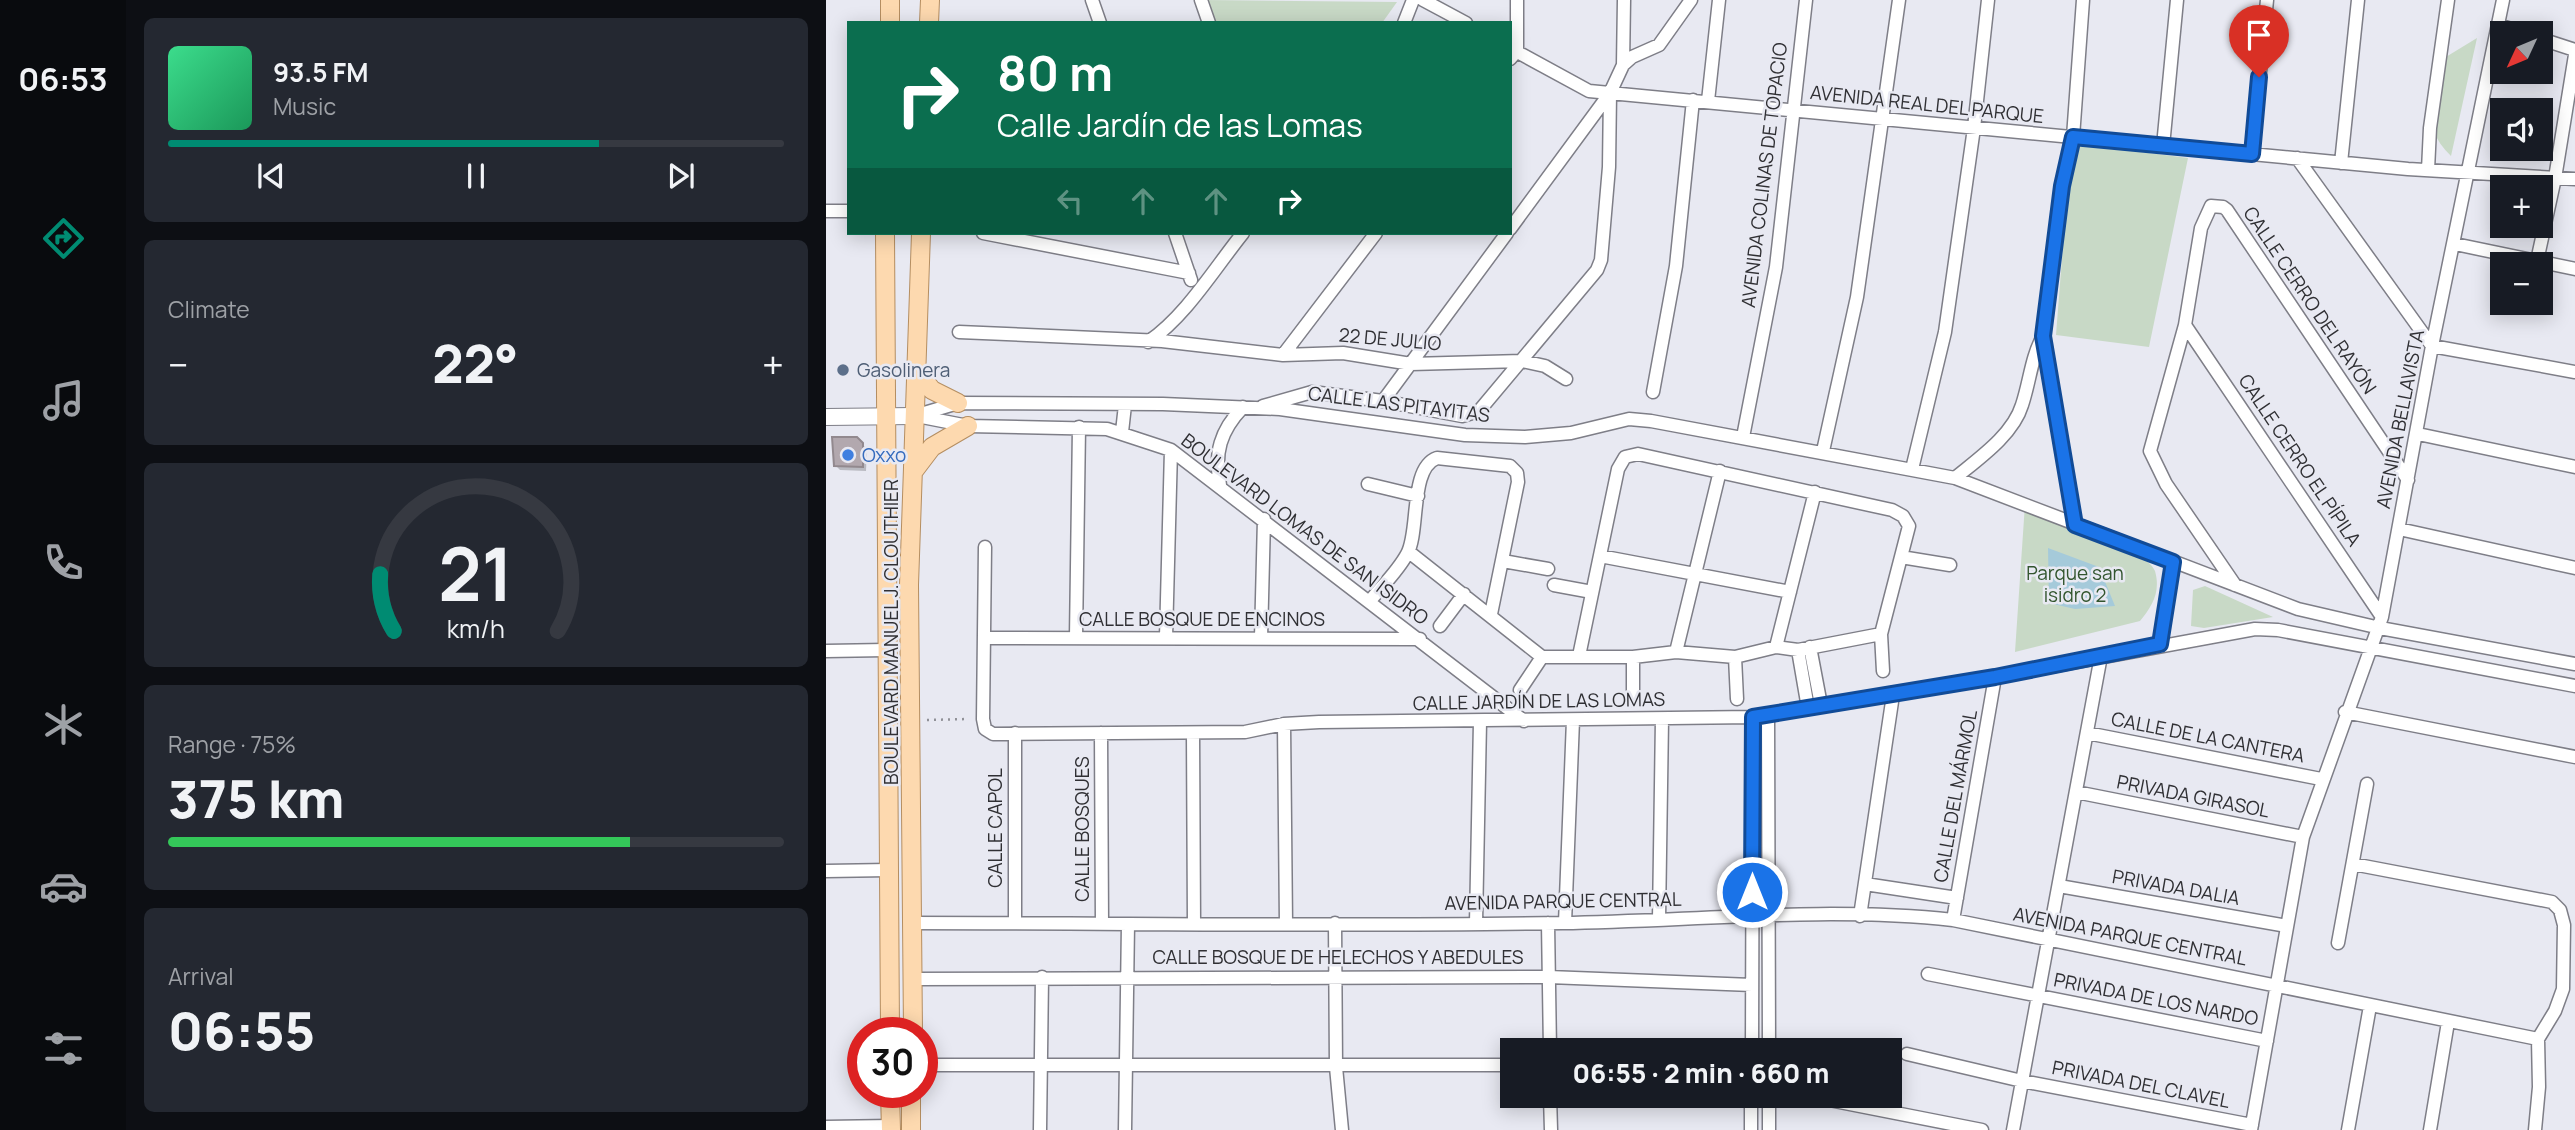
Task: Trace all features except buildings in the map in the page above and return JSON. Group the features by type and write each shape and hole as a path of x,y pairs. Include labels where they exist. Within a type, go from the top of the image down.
{"main road":[{"path":"890,0 890,21"},
{"path":"929,21 930,0"},
{"name":"BOULEVARD MANUEL J. CLOUTHIER","path":"885,235 890,1017"},
{"name":"BOULEVARD MANUEL J. CLOUTHIER","path":"913,1017 909,721 920,235"},
{"path":"915,369 932,390 958,402"},
{"path":"913,472 932,447 968,426"},
{"path":"890,1108 891,1128"},
{"path":"911,1108 911,1130"}],"street":[{"path":"1091,0 1099,21"},
{"path":"1201,0 1208,21"},
{"path":"1405,21 1413,0"},
{"path":"1423,0 1462,21"},
{"path":"1512,53 1517,0"},
{"path":"1512,227 1610,93 1623,65 1624,0"},
{"path":"1623,65 1633,57 1659,45 1691,0"},
{"path":"1708,102 1719,0"},
{"name":"AVENIDA COLINAS DE TOPACIO","path":"1743,437 1776,267 1791,110 1806,0"},
{"path":"1823,451 1857,297 1899,0"},
{"path":"1913,469 1945,332 1974,128 1988,0"},
{"path":"2083,0 2073,137 2062,186 2043,336 2075,525 2298,609 2381,623 2575,664"},
{"path":"2163,146 2177,0"},
{"path":"2252,154 2267,0"},
{"path":"2341,163 2358,0"},
{"path":"2428,170 2430,128 2448,0"},
{"name":"AVENIDA BELLAVISTA","path":"2499,21 2503,0"},
{"path":"2539,252 2555,178 2575,53 2553,44"},
{"name":"AVENIDA REAL DEL PARQUE","path":"1512,53 1578,88 1610,93 2341,163 2575,179"},
{"name":"AVENIDA BELLAVISTA","path":"2251,1127 2303,837 2321,779 2381,623 2418,434 2432,346 2490,66"},
{"path":"1258,408 1285,397 1312,392 1470,416 1479,411 1585,286 1601,260 1609,167 1610,93"},
{"path":"1653,392 1676,266 1693,100"},
{"path":"2297,158 2432,346 2575,372"},
{"name":"CALLE CERRO DEL RAYÓN","path":"2185,325 2204,217 2211,206 2223,207 2408,480"},
{"path":"826,211 847,211"},
{"path":"993,235 1189,274"},
{"path":"1176,235 1195,293"},
{"path":"1147,342 1158,335 1241,235"},
{"path":"1283,355 1375,235"},
{"path":"1383,401 1506,235"},
{"path":"2455,244 2494,252"},
{"path":"2553,264 2575,269"},
{"path":"2185,325 2150,451 2166,484 2235,585"},
{"name":"CALLE CERRO EL PÍPILA","path":"2185,325 2381,623"},
{"name":"22 DE JULIO","path":"959,332 1161,341 1283,355 1343,353 1411,364 1522,361"},
{"path":"1955,478 2015,420 2022,405 2034,352 2043,336"},
{"path":"1522,361 1545,366 1566,379"},
{"name":"CALLE LAS PITAYITAS","path":"914,416 958,402 1243,407 1465,435 1525,437 1571,433 1629,419 1823,451 1955,478 2075,525"},
{"path":"1122,432 1125,405"},
{"path":"1220,485 1217,467 1219,445 1227,425 1243,407"},
{"path":"826,417 914,416"},
{"name":"BOULEVARD LOMAS DE SAN ISIDRO","path":"914,416 968,426 1079,427 1122,432 1171,450 1524,721"},
{"path":"1076,637 1079,427"},
{"path":"2418,434 2575,467"},
{"path":"1166,637 1171,450"},
{"path":"1579,656 1618,469 1626,457 1638,454 1892,510 1903,516 1909,526 1881,634 1883,671"},
{"path":"1370,601 1409,552 1425,468 1435,459 1512,467 1518,482 1491,614"},
{"path":"1676,652 1720,471"},
{"path":"1368,484 1418,496"},
{"path":"1776,647 1815,492"},
{"path":"1261,638 1264,519"},
{"path":"2399,529 2575,568"},
{"path":"983,719 985,547"},
{"path":"1409,552 1491,614 1542,657 1633,657 1676,652 1735,657 1776,647 1804,648 1881,634"},
{"path":"1600,556 1790,592"},
{"path":"1900,557 1950,565"},
{"path":"1503,561 1548,569"},
{"path":"2160,644 2173,562"},
{"path":"1555,585 1592,592"},
{"path":"1440,626 1464,594"},
{"path":"2013,1130 2101,656 2160,644 2266,629 2575,686"},
{"name":"CALLE BOSQUE DE ENCINOS","path":"984,638 1420,639"},
{"path":"1804,648 1821,705"},
{"path":"1804,648 1808,708"},
{"path":"826,651 886,650"},
{"name":"CALLE JARDÍN DE LAS LOMAS","path":"983,719 990,733 1193,733 1245,732 1284,724 1753,717 1893,695 2101,656"},
{"path":"1520,690 1542,657"},
{"path":"1633,657 1633,700"},
{"path":"1735,657 1738,699"},
{"name":"CALLE DEL MÁRMOL","path":"1953,920 1995,677"},
{"path":"1860,916 1893,695"},
{"path":"2346,712 2575,757"},
{"path":"1768,715 1769,1038"},
{"path":"1752,1038 1753,717"},
{"path":"1659,919 1662,719"},
{"path":"1565,923 1573,720"},
{"path":"1476,923 1480,722"},
{"path":"1284,724 1286,924"},
{"name":"CALLE CAPOL","path":"1014,733 1015,923"},
{"name":"CALLE BOSQUES","path":"1101,733 1102,924"},
{"path":"1193,733 1194,924"},
{"name":"CALLE DE LA CANTERA","path":"2087,733 2321,779"},
{"path":"2338,943 2367,784"},
{"name":"PRIVADA GIRASOL","path":"2076,792 2303,837"},
{"path":"2353,864 2552,902 2560,910 2564,925 2563,989 2555,1011 2538,1039 2540,1078 2535,1130"},
{"path":"826,871 889,870"},
{"path":"1865,884 1957,898"},
{"name":"PRIVADA DALIA","path":"2059,886 2287,926"},
{"name":"AVENIDA PARQUE CENTRAL","path":"912,923 1565,923 1768,916 1953,920 2538,1039"},
{"path":"1335,923 1336,1067 1342,1130"},
{"path":"1548,923 1550,1038"},
{"path":"1125,1130 1128,924"},
{"name":"PRIVADA DE LOS NARDO","path":"1928,974 2267,1041"},
{"name":"CALLE BOSQUE DE HELECHOS Y ABEDULES","path":"914,979 1128,976 1336,979 1549,977 1752,985"},
{"path":"1040,1130 1042,977"},
{"path":"2348,1130 2370,1006"},
{"path":"2430,1130 2448,1022"},
{"name":"PRIVADA DEL CLAVEL","path":"1907,1054 2022,1081 2251,1127"},
{"path":"938,1065 1500,1065"},
{"path":"1550,1108 1550,1130"},
{"path":"1751,1108 1751,1130"},
{"path":"1769,1108 1769,1130"},
{"path":"1870,1108 1982,1130"},
{"path":"826,1127 891,1128"}],"path":[{"path":"909,721 983,719"}],"green space":[{"path":"1205,0 1397,2 1383,21 1212,21"},
{"path":"2477,38 2451,156 2435,135 2431,124 2429,101 2433,76 2436,63"},
{"path":"2071,143 2188,158 2149,347 2056,335"},
{"name":"Parque san isidro 2","path":"2025,504 2117,543 2148,562 2155,571 2157,586 2152,604 2140,621 2015,652"},
{"path":"2205,586 2273,617 2204,628 2191,626 2193,590"}],"water":[{"path":"2048,548 2099,567 2115,606 2075,609 2049,603"}],"place":[{"name":"Gasolinera","path":"843,370"},
{"name":"Oxxo","path":"848,455"}],"route":[{"path":"1752,892 1753,717 1995,677 2160,644 2173,562 2075,525 2043,336 2062,186 2073,137 2252,154 2259,77"}]}
